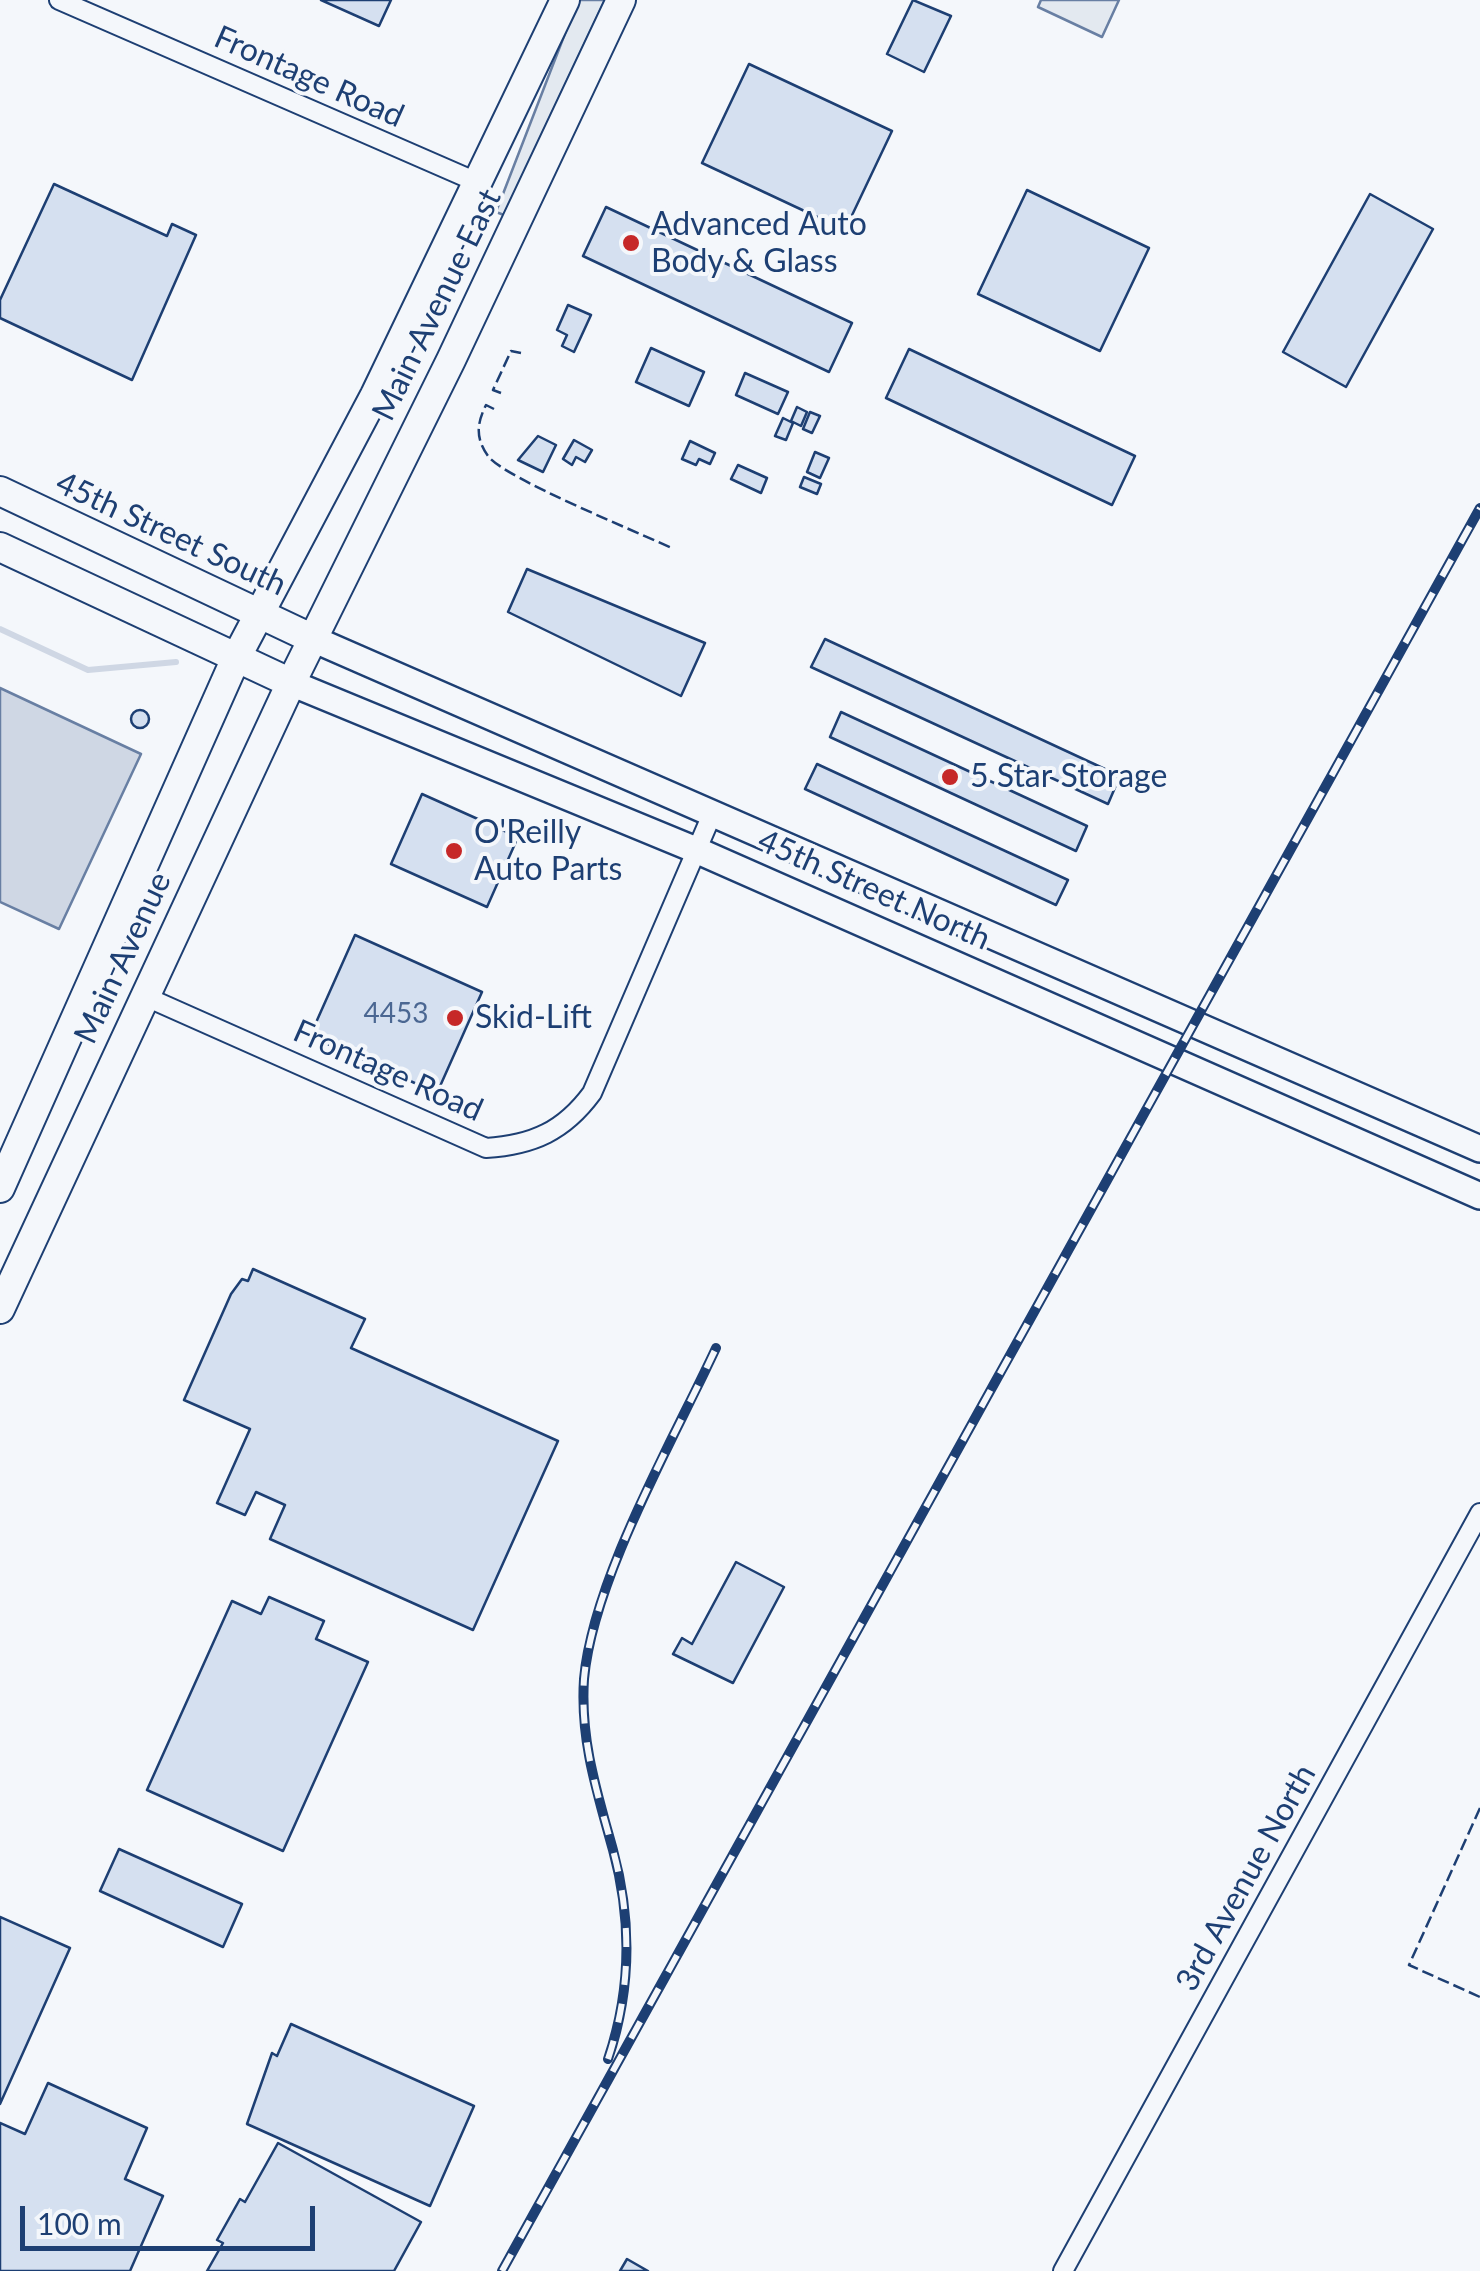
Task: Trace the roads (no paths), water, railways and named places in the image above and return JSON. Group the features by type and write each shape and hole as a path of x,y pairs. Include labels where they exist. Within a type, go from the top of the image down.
{"main road":[{"name":"Main Avenue East","path":"259,615 375,395 565,0"},
{"name":"Main Avenue East","path":"313,638 621,0"},
{"name":"45th Street South","path":"0,491 313,638"},
{"path":"0,548 236,658"},
{"name":"Main Avenue","path":"0,1188 236,658 259,615"},
{"name":"Main Avenue","path":"0,1309 313,638"},
{"name":"45th Street North","path":"313,638 713,812 910,903 1480,1149"},
{"name":"45th Street North","path":"236,658 696,850 1480,1196"}],"street":[{"name":"Frontage Road","path":"59,0 479,183"},
{"name":"Frontage Road","path":"144,996 486,1148 517,1146 552,1134 578,1113 592,1093 713,812"},
{"name":"3rd Avenue North","path":"1063,2271 1480,1513"}],"waterway":[{"path":"0,629 88,670 176,662"}],"railway":[{"path":"502,2271 1480,508"},
{"path":"608,2059 625,1981 626,1929 619,1876 587,1745 584,1679 590,1640 618,1555 716,1348"}],"place":[{"name":"Advanced Auto Body & Glass","path":"631,243"},
{"name":"5 Star Storage","path":"950,777"},
{"name":"O'Reilly Auto Parts","path":"454,851"},
{"name":"Skid-Lift","path":"455,1018"}]}
